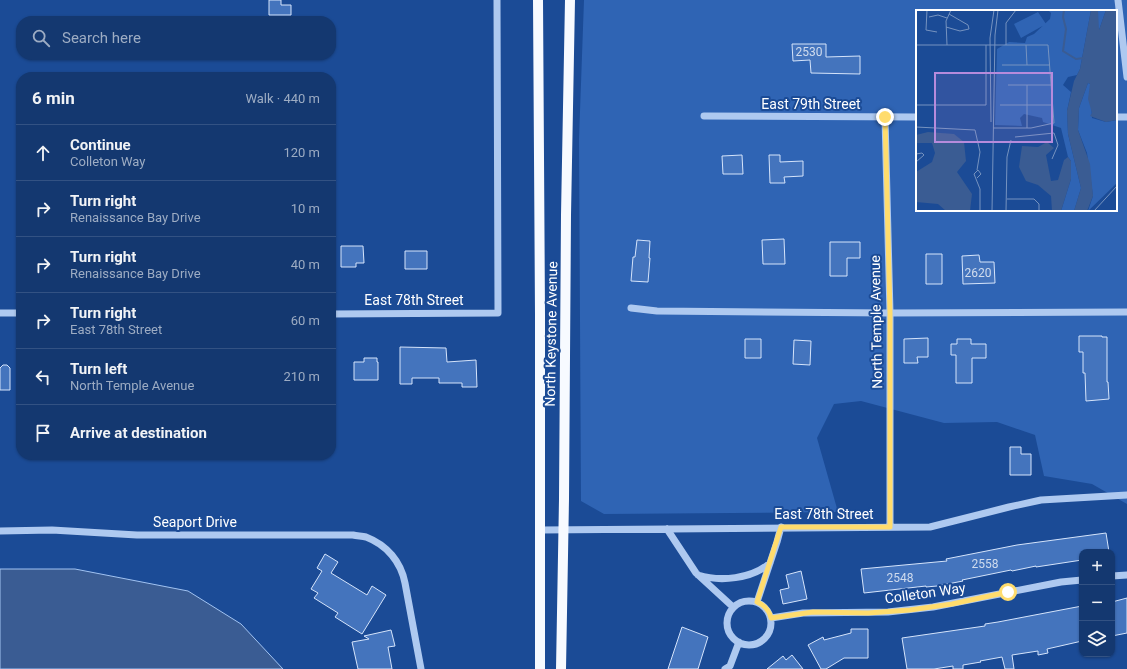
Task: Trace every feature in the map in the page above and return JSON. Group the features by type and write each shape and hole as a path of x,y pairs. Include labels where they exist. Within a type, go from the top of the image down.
{"main road":[{"name":"North Keystone Avenue","path":"538,0 541,530 540,669"},
{"name":"North Keystone Avenue","path":"561,669 570,0"}],"street":[{"name":"East 78th Street","path":"336,314 498,313 497,0"},
{"path":"1118,0 1127,77"},
{"name":"East 79th Street","path":"704,116 916,117"},
{"name":"North Temple Avenue","path":"885,117 890,313 890,527"},
{"path":"631,308 657,311 890,313 1127,312"},
{"path":"0,313 16,313"},
{"name":"East 78th Street","path":"541,530 919,527 934,526 1009,506 1041,500 1127,495"},
{"path":"757,602 781,527"},
{"path":"667,529 698,574 733,607"},
{"name":"Seaport Drive","path":"0,531 52,530 137,535 353,535 366,537 387,550 399,565 404,576 421,669"},
{"path":"698,574 710,578 738,577 764,568 770,562"},
{"path":"1115,576 1127,575"},
{"name":"Colleton Way","path":"771,618 813,612 868,613 926,608 1061,582 1079,580"},
{"path":"746,601 757,602 763,605 770,614 771,628 769,634 762,642 747,645 733,638 729,633 727,617 733,607 738,604 746,601"},
{"path":"728,668 739,642"}],"shaded area":[{"path":"584,0 1127,0 1127,504 1092,484 1044,476 1035,435 997,422 944,423 861,401 834,404 817,438 838,512 604,514 581,501 579,139"},
{"path":"0,569 75,569 188,591 241,624 283,669 0,669"}],"building":[{"path":"269,0 281,0 281,5 291,5 291,15 269,15"},
{"path":"792,44 826,44 826,57 860,56 860,74 811,73 810,60 793,61"},
{"path":"742,155 743,174 723,174 722,156"},
{"path":"769,155 780,155 780,162 803,161 803,176 784,177 785,183 770,183"},
{"path":"784,239 785,264 763,264 762,240"},
{"path":"637,240 650,241 648,282 631,281 633,257 635,257"},
{"path":"830,242 860,242 860,258 847,258 847,276 830,276"},
{"path":"341,246 363,246 364,263 356,263 356,267 341,267"},
{"path":"405,251 427,251 427,269 405,269"},
{"path":"926,254 942,254 942,284 926,284"},
{"path":"979,255 980,262 994,262 995,283 963,284 962,256"},
{"path":"1079,336 1107,337 1107,382 1109,399 1086,401 1085,373 1083,373 1083,352 1079,352"},
{"path":"928,338 928,357 917,357 918,363 904,363 904,339"},
{"path":"745,339 761,339 761,358 745,358"},
{"path":"957,339 971,339 971,344 986,344 986,358 972,358 972,383 956,383 956,355 951,355 951,344 957,344"},
{"path":"794,340 811,341 810,365 793,364"},
{"path":"400,347 446,348 447,362 476,360 477,387 462,387 462,383 439,383 439,378 412,378 412,384 400,384"},
{"path":"364,358 377,358 378,380 354,380 354,362 364,362"},
{"path":"3,365 7,365 10,368 10,390 0,390 0,368"},
{"path":"1010,447 1021,447 1021,454 1031,454 1031,475 1010,475"},
{"path":"1106,533 1109,549 1079,549 1079,560 1011,570 937,586 864,593 861,569 947,561 946,559 1017,545"},
{"path":"325,554 338,562 331,573 367,595 372,586 386,595 362,634 335,617 338,613 314,598 318,593 311,589 322,571 317,568"},
{"path":"801,571 807,599 783,604 780,590 789,588 786,575"},
{"path":"1127,598 1127,633 1115,635 1115,621 1115,601"},
{"path":"1079,607 1079,642 1047,649 1048,653 1038,655 1038,651 1012,655 1014,669 1005,669 1002,657 963,665 963,669 953,669 953,666 934,669 907,669 902,638 985,626 985,624"},
{"path":"682,627 708,637 698,669 668,669"},
{"path":"851,629 868,629 868,658 844,658 826,669 821,669 808,645 823,637 824,640 851,633"},
{"path":"391,630 395,646 388,647 392,669 358,669 352,642 369,639 364,636"},
{"path":"792,655 803,669 767,669 783,656 786,660"}],"route":[{"path":"885,117 890,313 890,527 781,527 757,602 767,609 771,618 813,612 868,613 910,610 952,604 1008,592"}]}
